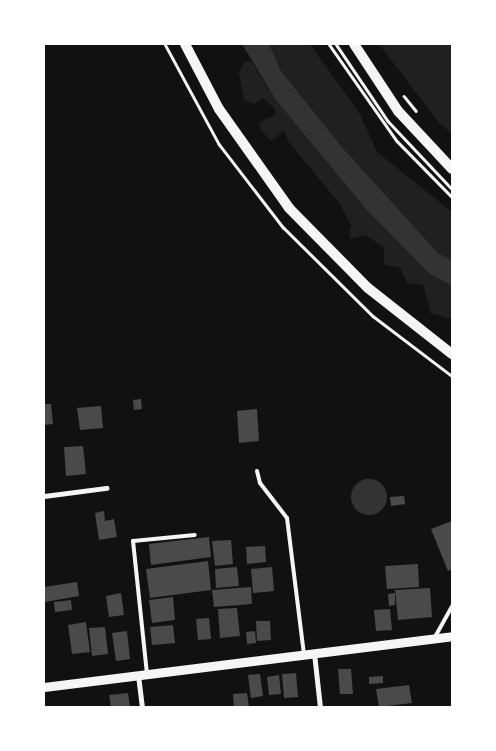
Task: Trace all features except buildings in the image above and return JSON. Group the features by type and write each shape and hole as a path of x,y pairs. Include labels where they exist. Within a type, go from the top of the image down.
{"main road":[{"path":"185,44 219,109 289,208 368,288 452,354"},
{"path":"354,44 398,111 452,169"}],"street":[{"path":"44,496 106,488"},
{"path":"44,688 452,636"},
{"path":"314,653 320,707"},
{"path":"142,675 142,707"}],"lane":[{"path":"257,470 260,483 287,518 304,655"},
{"path":"142,675 134,541 195,535"},
{"path":"434,638 452,606"}],"path":[{"path":"329,44 397,141 452,197"},
{"path":"398,88 422,118"}],"shaded area":[{"path":"242,44 269,44 281,71 342,147 437,252 452,261 452,286 430,274 366,209 276,100"},
{"path":"269,44 310,44 360,114 377,152 452,212 452,261 437,252 342,147 281,71"},
{"path":"379,44 452,44 452,133 440,124"},
{"path":"251,61 276,100 430,274 452,286 452,319 431,313 423,285 407,283 400,268 384,264 384,248 366,235 349,239 351,225 339,203 288,141 284,130 271,141 260,129 259,123 275,115 275,109 263,98 254,104 244,100 239,73 244,62"},
{"path":"369,479 381,485 387,497 381,509 369,515 357,509 351,497 357,485"}]}
